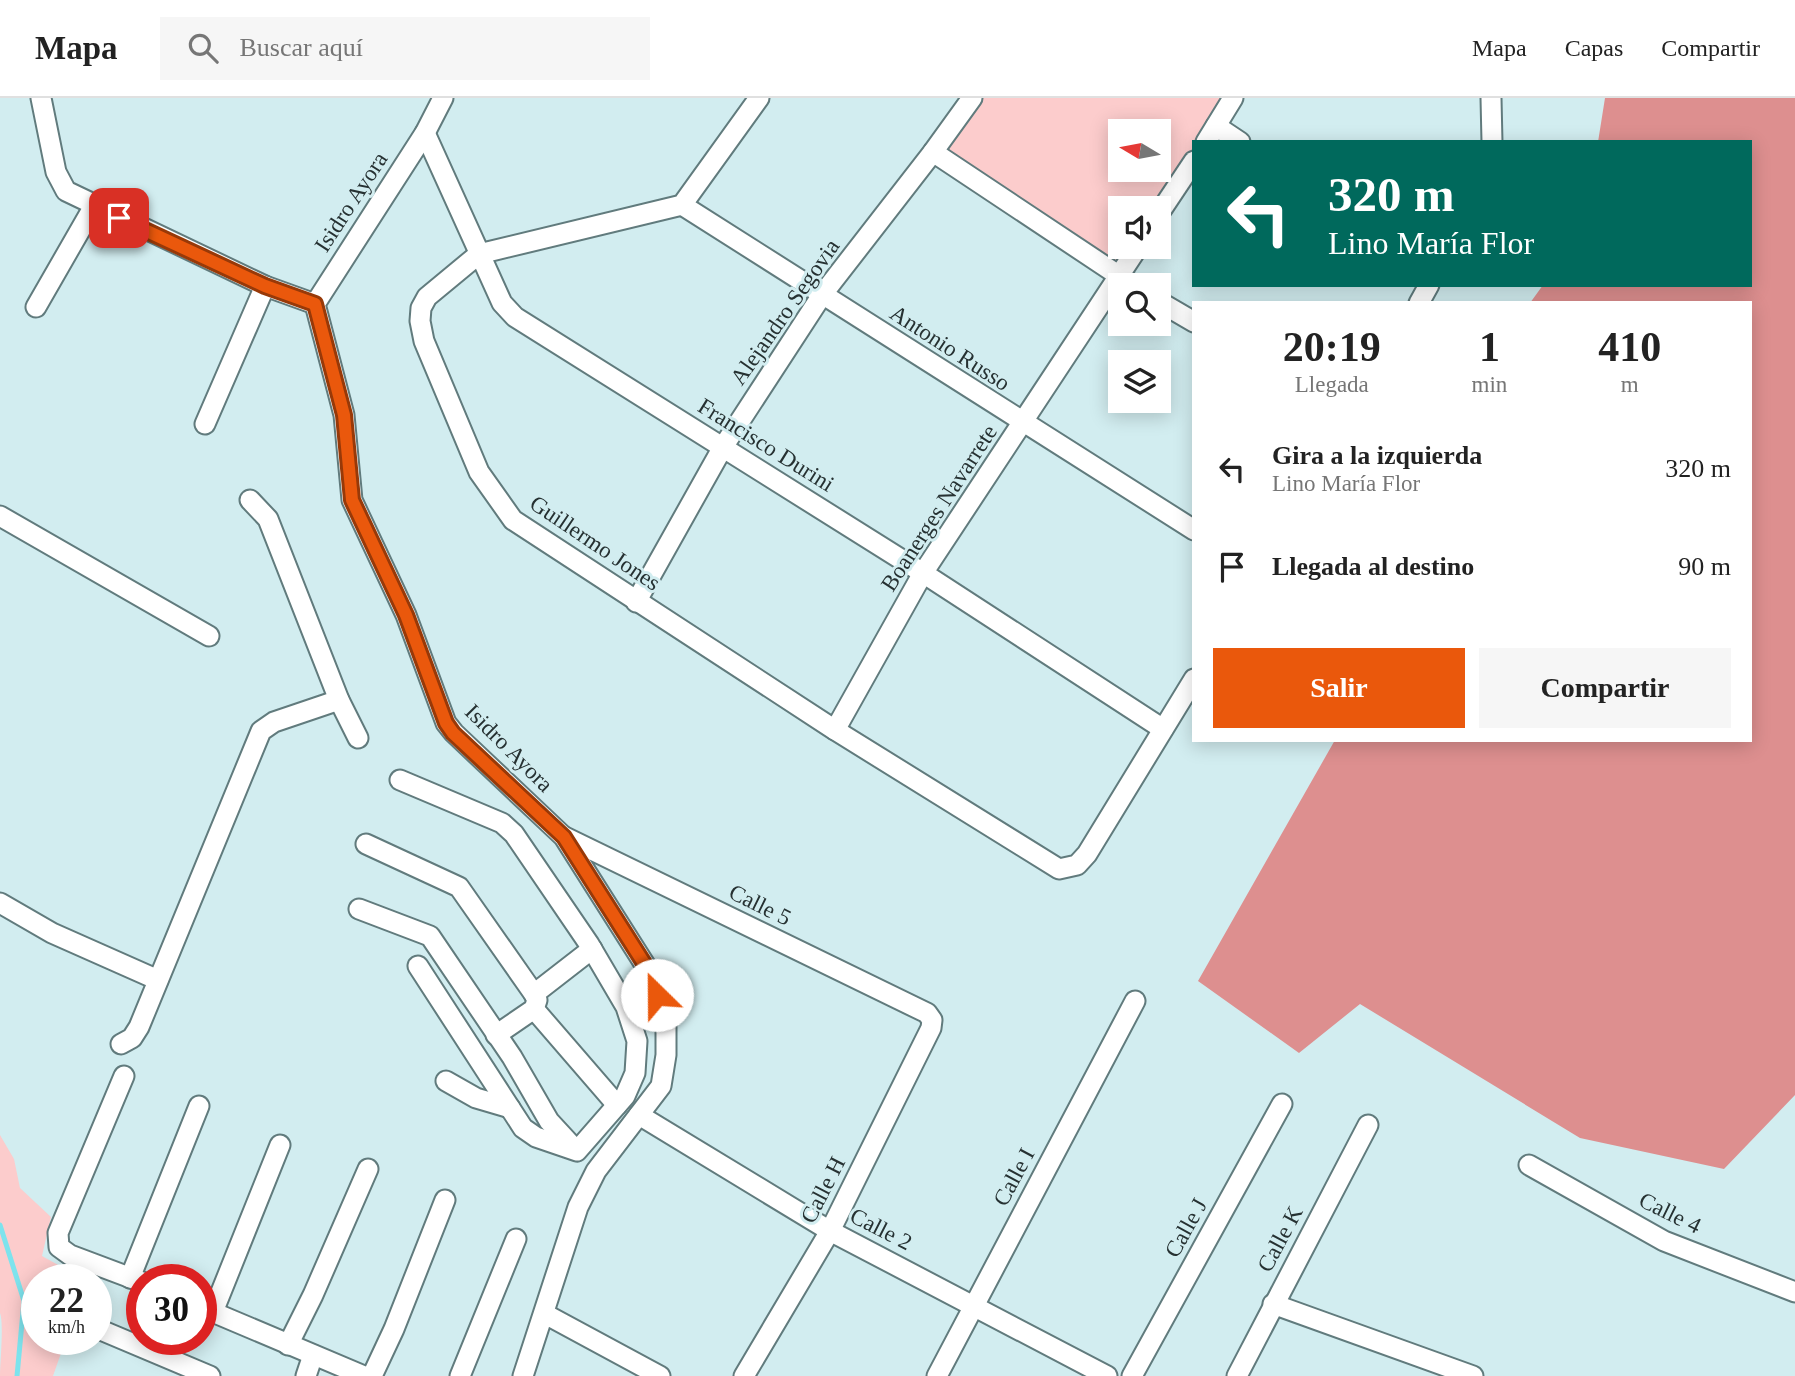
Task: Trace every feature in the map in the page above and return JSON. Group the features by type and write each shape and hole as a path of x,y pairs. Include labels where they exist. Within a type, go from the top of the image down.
{"street":[{"path":"41,98 56,172 61,184 74,197 265,286 315,304"},
{"name":"Isidro Ayora","path":"443,98 425,133 315,304 344,415 352,500 406,615 446,723 453,733 564,837 647,968 666,1021 666,1055 661,1086 596,1171 578,1207 523,1376"},
{"path":"682,205 759,98"},
{"name":"Alejandro Segovia","path":"636,602 723,447 822,295 972,98"},
{"path":"1233,98 1211,134 1233,140"},
{"path":"1489,99 1492,140"},
{"name":"Francisco Durini","path":"425,133 502,303 515,317 923,573 1163,729"},
{"path":"933,152 1113,273"},
{"path":"1171,196 1192,164"},
{"name":"Guillermo Jones","path":"682,205 479,254 427,297 421,308 420,321 424,341 479,472 513,520 835,730 1059,869 1077,866 1087,854 1163,729"},
{"name":"Antonio Russo","path":"682,205 1192,529"},
{"path":"36,307 94,206"},
{"path":"205,424 265,286"},
{"name":"Boanerges Navarrete","path":"835,730 923,573 1022,423 1108,304"},
{"path":"1171,308 1192,320"},
{"path":"250,500 268,519 339,700 358,738"},
{"path":"0,516 209,636"},
{"path":"1163,729 1192,682"},
{"path":"121,1044 136,1033 261,731 274,722 339,700"},
{"path":"400,780 493,819 509,829 592,949 626,1007 637,1041 635,1073 631,1085 577,1151"},
{"name":"Calle 5","path":"564,837 927,1013 932,1020"},
{"path":"366,844 459,887 534,1002 617,1105"},
{"path":"0,903 52,933 158,980"},
{"path":"359,909 430,936 512,1057 549,1121 596,1171"},
{"path":"496,1035 592,949"},
{"path":"418,965 529,1133 577,1151"},
{"name":"Calle I","path":"936,1376 1135,1001"},
{"name":"Calle H","path":"744,1376 830,1231 931,1028 932,1020"},
{"path":"124,1076 58,1233 59,1247 70,1255 126,1276"},
{"path":"446,1081 476,1098 510,1108"},
{"name":"Calle J","path":"1132,1376 1282,1104"},
{"path":"142,1264 199,1106"},
{"name":"Calle 2","path":"639,1115 830,1231 1107,1376"},
{"name":"Calle K","path":"1237,1376 1368,1125"},
{"path":"217,1286 280,1144"},
{"name":"Calle 4","path":"1529,1165 1664,1241 1795,1292"},
{"path":"288,1345 368,1169"},
{"path":"372,1376 394,1329 445,1200"},
{"path":"460,1376 516,1239"},
{"path":"1273,1304 1474,1376"},
{"path":"217,1313 363,1376"},
{"path":"545,1314 660,1376"},
{"path":"112,1335 211,1376"},
{"path":"306,1376 313,1355"}],"shaded area":[{"path":"972,98 1225,98 1200,140 1192,140 1192,153 1167,196 1108,196 1108,259 1129,259 1120,273 1112,273 933,152"},
{"path":"1605,98 1795,98 1795,1095 1724,1169 1580,1138 1360,1004 1299,1053 1198,981 1334,742 1752,742 1752,301 1531,301 1542,287 1752,287 1752,140 1598,140"},
{"path":"0,1135 14,1159 20,1188 51,1217 42,1256 56,1264 21,1264 21,1355 60,1355 53,1376 0,1376"}],"waterway":[{"path":"0,1225 24,1301 17,1376"}],"route":[{"path":"119,218 265,286 315,304 344,415 352,500 406,615 446,723 453,733 564,837 647,968 657,995"}]}
